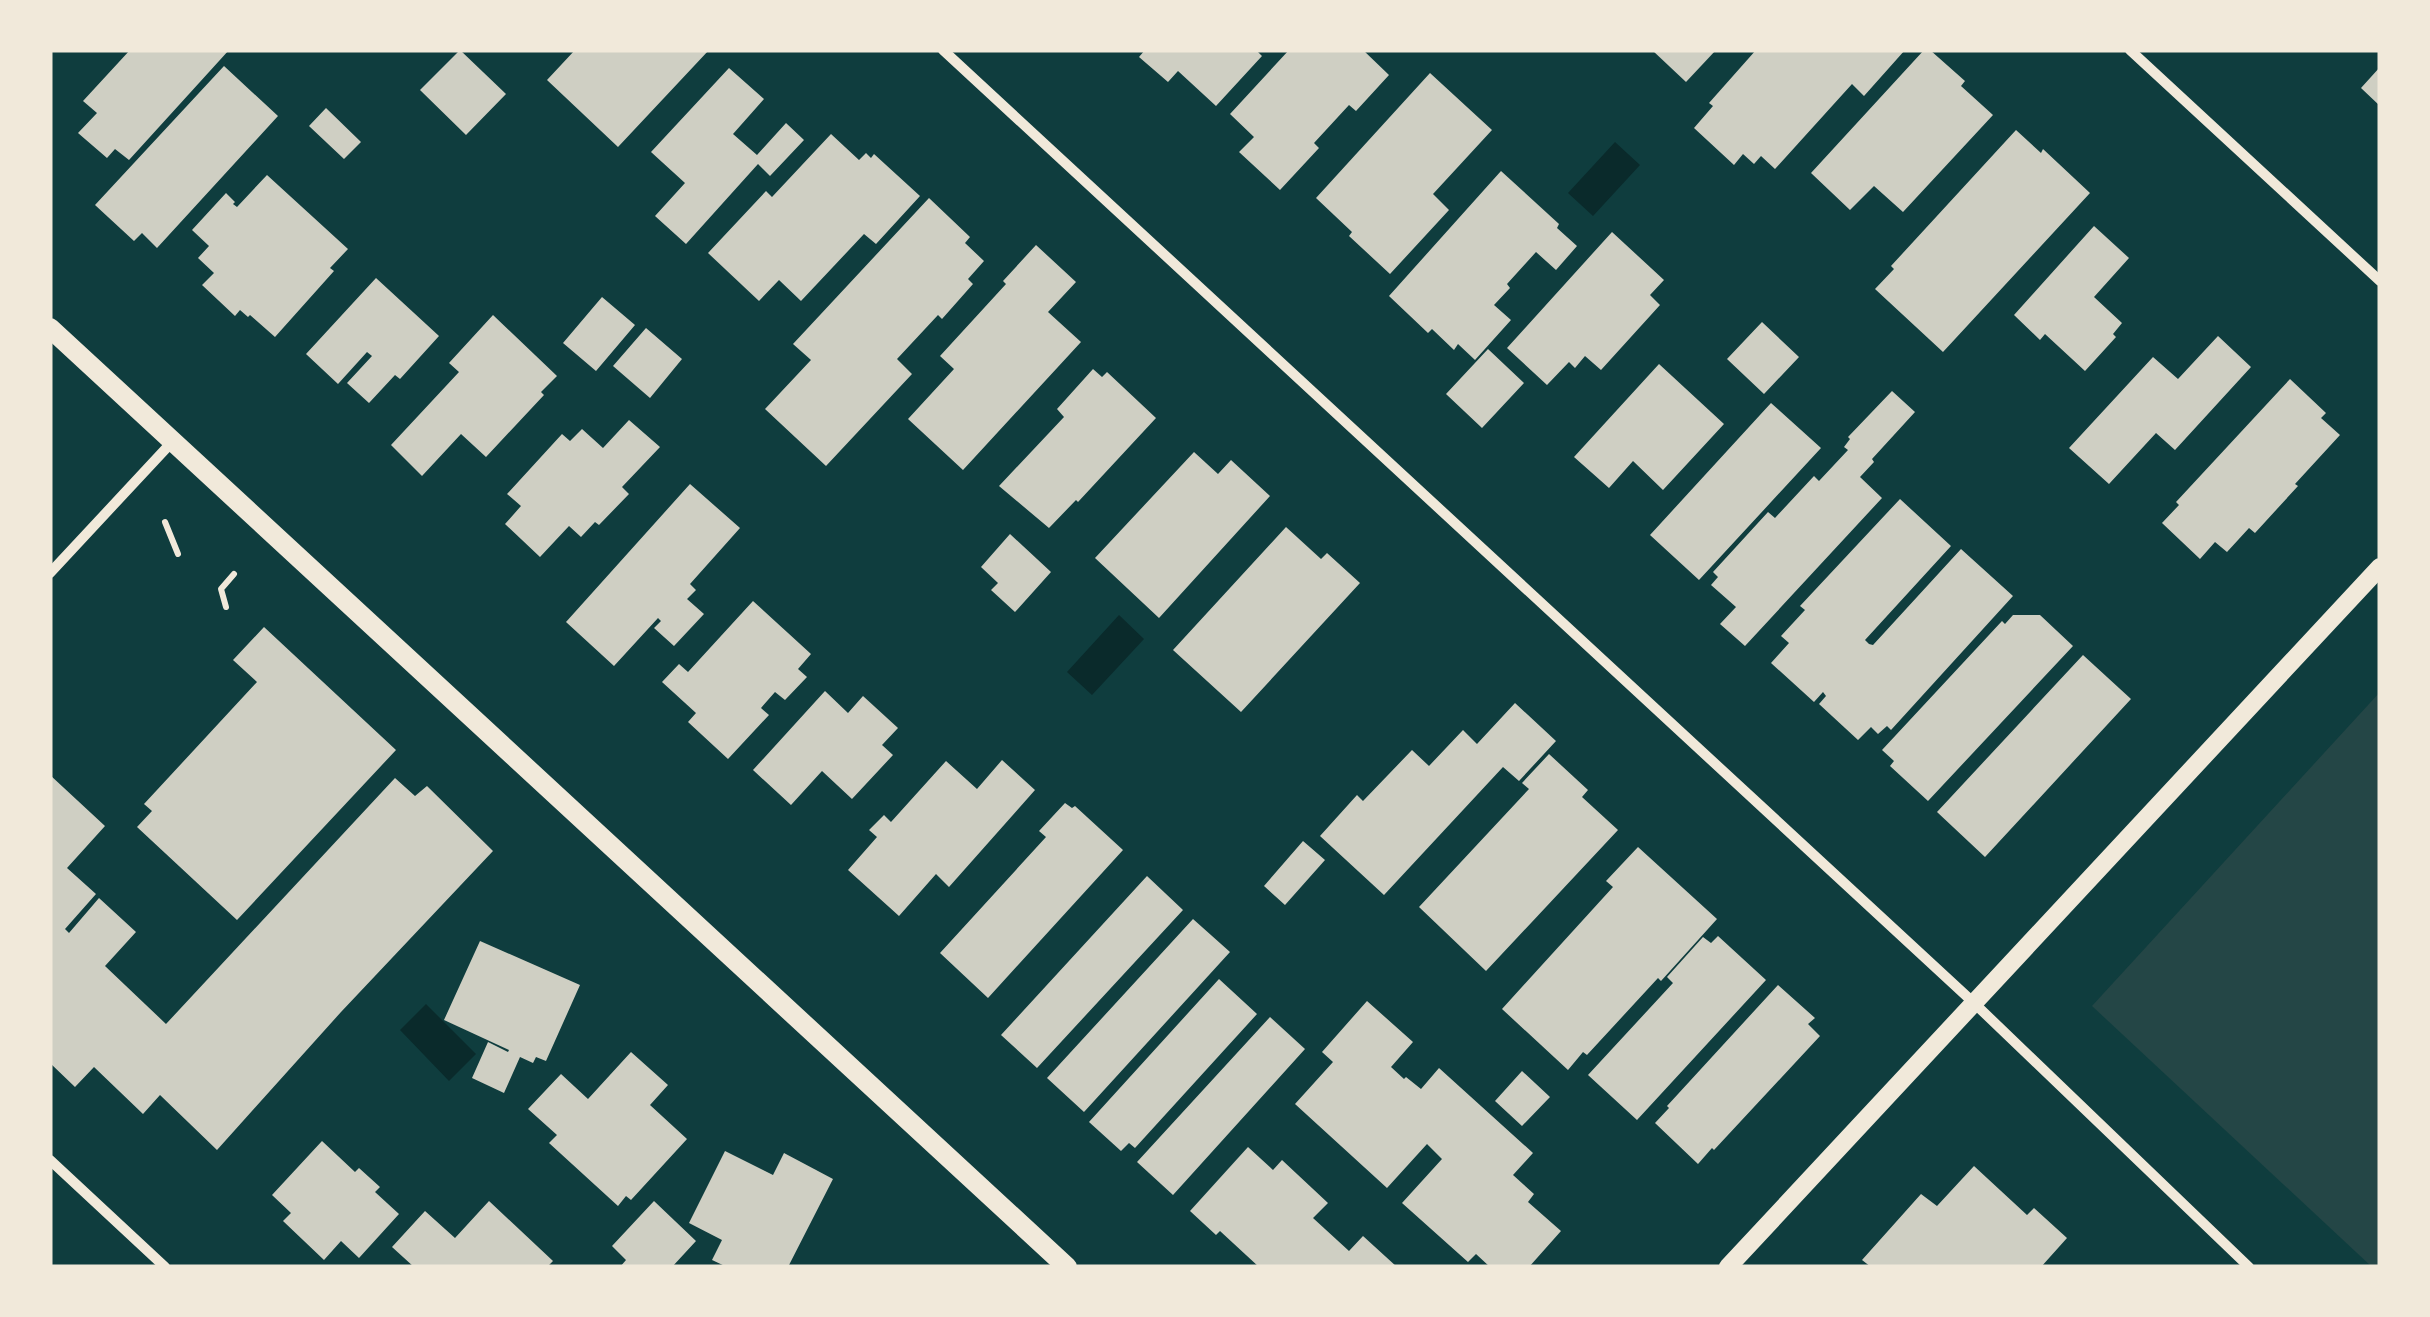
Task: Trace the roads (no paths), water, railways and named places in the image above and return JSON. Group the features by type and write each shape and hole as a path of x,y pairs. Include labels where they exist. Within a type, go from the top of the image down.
{"main road":[{"path":"50,328 1067,1267"}],"street":[{"path":"943,50 1974,1002 2249,1267"},
{"path":"2130,50 2380,281"},
{"path":"50,573 172,441"},
{"path":"1728,1267 2380,567"},
{"path":"50,1160 165,1267"}]}
